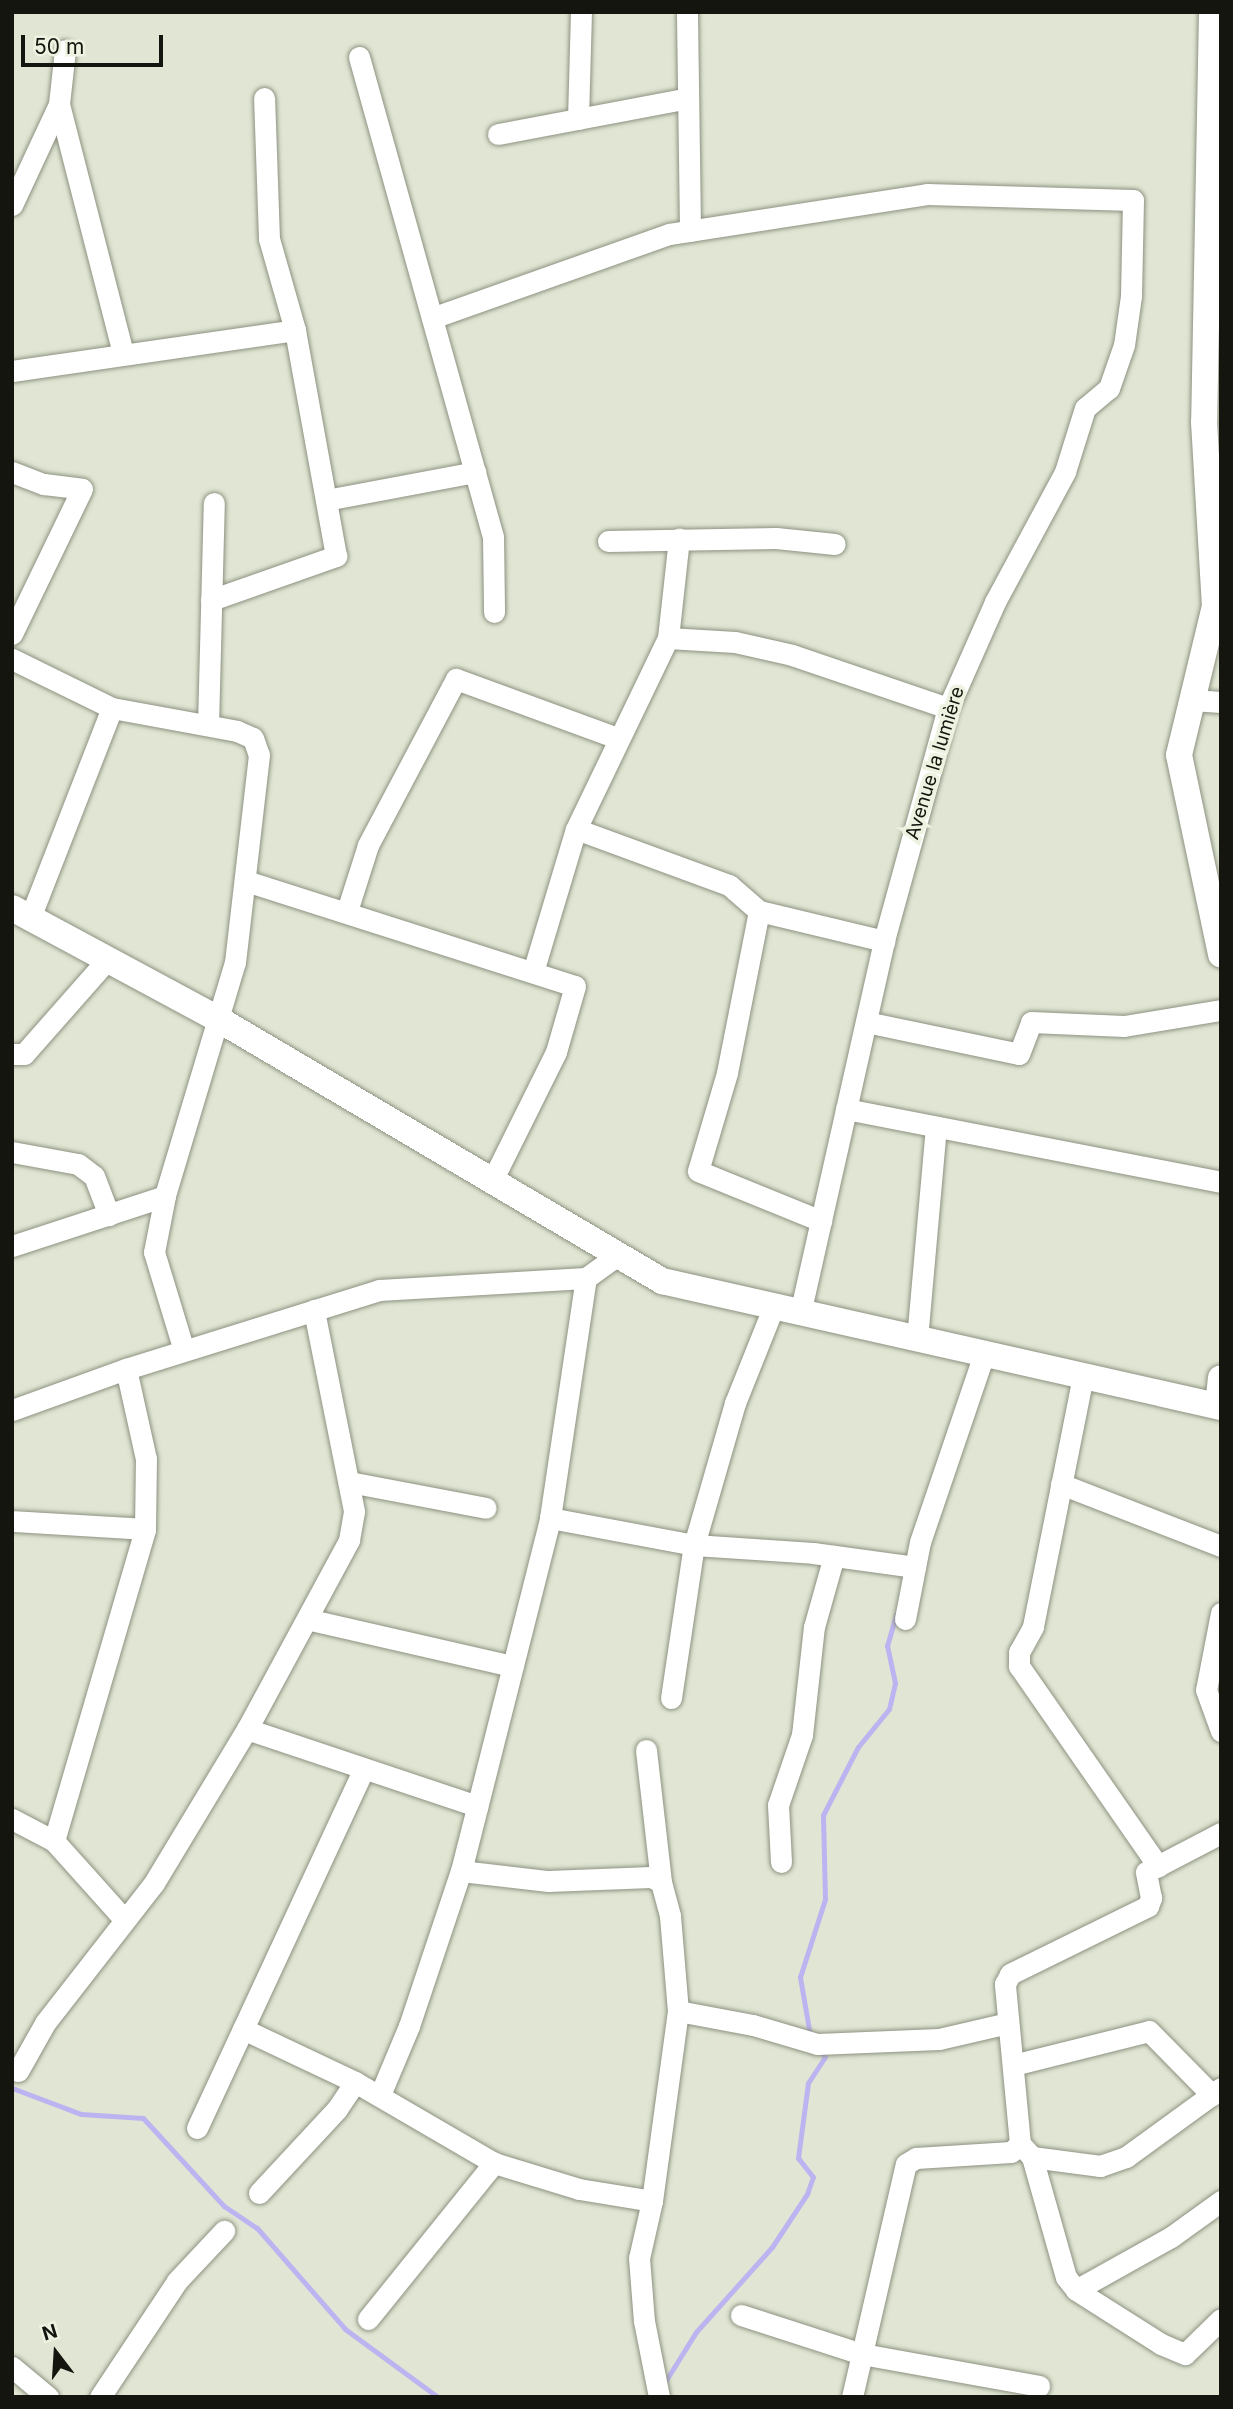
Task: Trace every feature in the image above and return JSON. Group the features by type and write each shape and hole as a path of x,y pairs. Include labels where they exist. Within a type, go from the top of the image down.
{"street":[{"path":"578,119 581,12"},
{"path":"1212,12 1214,196 1204,422 1215,512 1215,607 1179,755 1221,954"},
{"path":"432,318 690,231 687,14"},
{"path":"12,205 59,104 65,51"},
{"path":"359,57 493,536 494,612"},
{"path":"211,600 336,556 295,330 270,239 264,98"},
{"path":"498,134 688,98"},
{"path":"59,104 123,353"},
{"name":"Avenue la lumière","path":"690,231 927,194 1133,200 1131,296 1124,345 1108,388 1085,408 1065,472 995,603 948,708 884,941 800,1313"},
{"path":"12,371 295,330"},
{"path":"12,472 44,484 82,489 12,634"},
{"path":"326,500 475,472"},
{"path":"208,725 214,503"},
{"path":"608,541 776,538 835,544"},
{"path":"533,972 576,829 617,738 668,638 679,539"},
{"path":"668,638 735,642 792,655 948,708"},
{"path":"12,659 112,708 208,725 253,738 260,755 235,962 165,1196 154,1252 184,1350"},
{"path":"347,911 368,845 456,679 617,738"},
{"path":"1192,700 1221,702"},
{"path":"112,708 21,913 218,1019 662,1281 1219,1407 1221,1378"},
{"path":"576,829 729,885 759,911 884,941"},
{"path":"246,881 347,911 575,986 556,1052 493,1179"},
{"path":"759,911 727,1073 698,1171 821,1220"},
{"path":"12,1054 24,1054 107,960"},
{"path":"866,1022 1019,1054 1031,1022 1124,1026 1221,1010"},
{"path":"846,1109 1221,1182"},
{"path":"917,1339 936,1127"},
{"path":"12,1152 78,1164 94,1176 109,1215"},
{"path":"12,1246 165,1196"},
{"path":"12,1410 184,1350 379,1290 586,1278 619,1254"},
{"path":"380,2095 409,2026 460,1871 513,1666 550,1518 586,1278"},
{"path":"671,1698 694,1545 735,1404 774,1308"},
{"path":"18,2071 46,2023 153,1883 247,1730 349,1540 354,1511 314,1310"},
{"path":"905,1619 915,1567 984,1354"},
{"path":"54,1842 145,1529 146,1459 126,1369"},
{"path":"1083,1376 1033,1627 1018,1652 1019,1666 1158,1866"},
{"path":"349,1482 486,1508"},
{"path":"1061,1484 1221,1546"},
{"path":"550,1518 694,1545 834,1556 915,1567"},
{"path":"12,1521 145,1529"},
{"path":"781,1862 778,1805 802,1735 814,1627 834,1556"},
{"path":"1221,1613 1206,1690 1221,1731"},
{"path":"307,1619 513,1666"},
{"path":"247,1730 477,1806"},
{"path":"646,1750 661,1882 670,1916 678,2011 652,2201 639,2258 644,2320 659,2397"},
{"path":"197,2127 364,1769"},
{"path":"12,1819 54,1842 125,1920"},
{"path":"1221,1833 1146,1872 1152,1898 1148,1906 1010,1975 1005,1984 1013,2065 1026,2150 1066,2277 1076,2290 1161,2344 1185,2354 1221,2319"},
{"path":"460,1871 535,1880 651,1877 661,1882"},
{"path":"678,2011 753,2025 817,2044 939,2039 1008,2023"},
{"path":"243,2029 380,2095 494,2163 579,2189 652,2201"},
{"path":"852,2397 906,2164 916,2158 1026,2150 1100,2165 1126,2157 1216,2091 1149,2031 1013,2065"},
{"path":"259,2193 337,2109 355,2082"},
{"path":"368,2319 494,2163"},
{"path":"1076,2290 1171,2237 1221,2201"},
{"path":"100,2397 177,2281 225,2231"},
{"path":"741,2315 863,2354 1039,2386"},
{"path":"12,2367 48,2397"}],"waterway":[{"path":"810,2035 800,1977 825,1899 823,1815 858,1747 889,1709 895,1683 887,1646 896,1614"},
{"path":"663,2385 696,2332 772,2247 807,2194 813,2177 798,2158 808,2083 825,2057 819,2049"},
{"path":"12,2088 81,2114 143,2118 224,2206 257,2228 345,2329 438,2397"}]}
